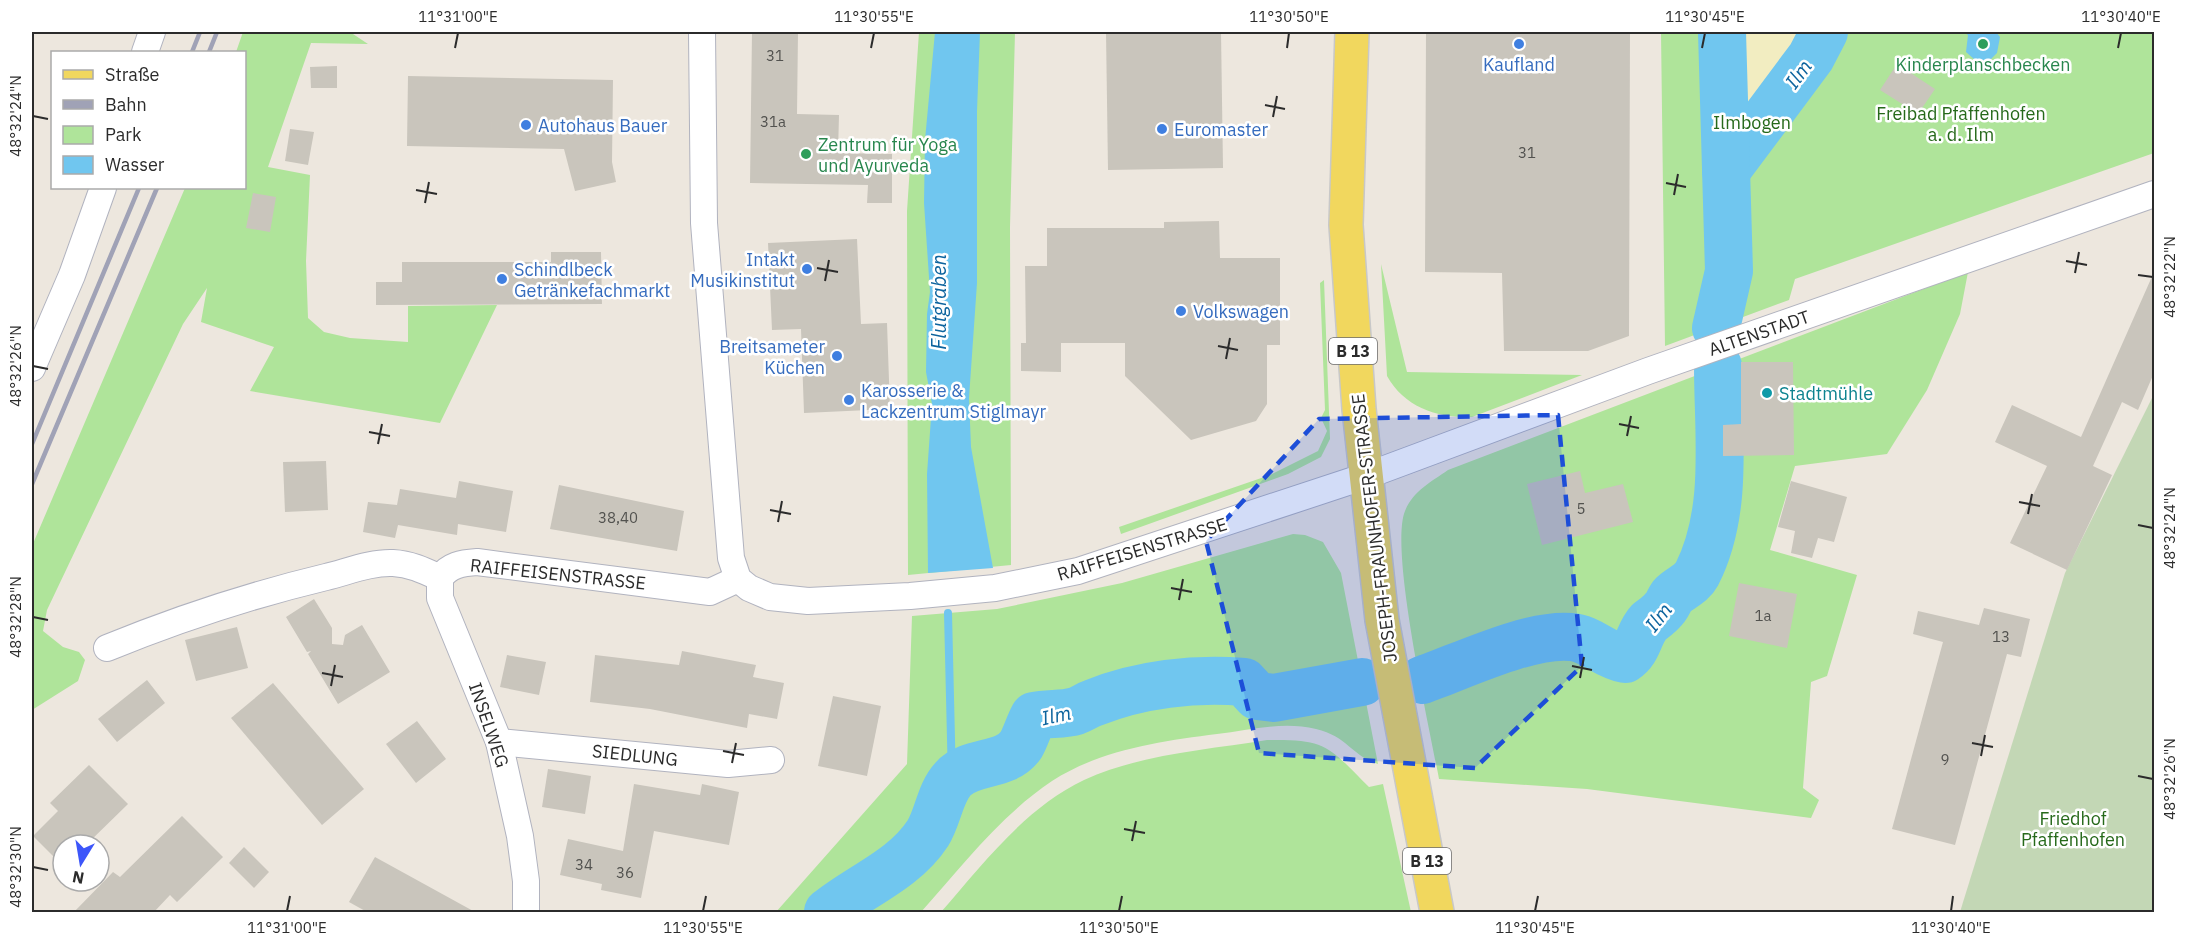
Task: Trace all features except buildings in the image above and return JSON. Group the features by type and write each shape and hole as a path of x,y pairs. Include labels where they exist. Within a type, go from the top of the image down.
{"main road":[{"name":"JOSEPH-FRAUNHOFER-STRASSE","path":"1352,32 1346,225 1353,350 1382,620 1437,912"}],"street":[{"path":"145,51 152,32"},
{"path":"702,32 704,223 731,558 738,579"},
{"path":"32,368 72,275 103,189"},
{"name":"ALTENSTADT","path":"1366,476 1686,359 2154,194"},
{"name":"RAIFFEISENSTRASSE","path":"440,578 448,569 461,564 477,562 710,592 738,579 760,594 783,600 910,596 995,588 1103,564 1366,476"},
{"path":"107,648 194,615 293,585 363,568 391,563 405,564 440,578"},
{"name":"INSELWEG","path":"440,578 440,598 499,742 520,836 526,881 526,912"},
{"name":"SIEDLUNG","path":"499,742 728,764 771,760"}],"highlighted area":[{"path":"1558,415 1582,666 1475,768 1259,753 1206,541 1319,419"}],"green space":[{"path":"243,32 350,32 368,44 311,43 268,167 310,175 306,261 308,318 324,332 350,338 408,342 408,306 497,305 440,423 250,391 274,347 201,322 207,288 183,324 47,610 43,631 63,647 79,652 85,660 78,681 32,710 32,546 185,189 246,189 246,51 236,51"},
{"path":"919,32 1015,32 1010,227 1011,565 908,575 907,211"},
{"path":"1661,32 2154,32 2154,153 1795,279 1789,300 1665,346"},
{"path":"1381,264 1407,372 1582,375 1472,417 1447,416 1413,403 1394,387 1387,376"},
{"path":"1968,272 1960,314 1927,390 1887,454 1795,466 1770,550 1857,575 1827,676 1811,682 1803,788 1819,800 1811,818 1587,789 1439,779 1420,683 1402,562 1401,532 1405,511 1418,492 1448,470"},
{"path":"1324,280 1330,439 1321,457 1288,474 1121,534 1119,527 1270,475 1318,451 1327,431 1321,418 1325,410 1320,283"},
{"name":"Friedhof Pfaffenhofen","path":"2154,394 2154,912 1960,912 2065,573"},
{"path":"1293,534 1305,535 1323,542 1341,573 1378,764 1326,732 1291,726 1266,727 1132,748 1071,770 1033,795 982,842 921,912 776,912 907,764 912,616 997,609 1122,583"},
{"path":"1267,740 1302,741 1315,744 1335,754 1369,787 1383,784 1411,912 941,912 989,857 1024,822 1063,792 1084,780 1128,764 1197,750"}],"sand":[{"path":"1736,32 1816,32 1738,133"}],"water":[{"path":"935,32 980,32 977,111 977,283 969,398 971,447 993,568 928,573 927,474 932,404 926,372 927,314 930,292 924,203 925,140"},
{"name":"Kinderplanschbecken","path":"1963,32 1996,32 2000,37 1997,53 1989,61 1975,60 1966,52 1968,35"}],"waterway":[{"name":"Ilm","path":"1716,328 1729,271 1722,32"},
{"name":"Ilm","path":"1726,171 1811,57 1824,32"},
{"name":"Ilm","path":"1422,680 1516,645 1554,637 1578,638 1625,659 1630,655 1649,622 1665,608 1673,595 1695,578 1707,550 1714,525 1720,472 1718,366"},
{"name":"Flutgraben","path":"948,613 952,781"},
{"name":"Ilm","path":"828,912 907,857 928,833 945,791 953,779 969,768 997,761 1014,752 1021,745 1034,716 1071,712 1111,696 1167,684 1206,681 1244,682 1257,696 1274,698 1362,682"}],"railway":[{"path":"192,51 200,32"},
{"path":"209,51 217,32"},
{"path":"32,444 139,189"},
{"path":"32,484 157,189"}],"place":[{"name":"Kaufland","path":"1519,44"},
{"name":"Kinderplanschbecken","path":"1983,44"},
{"name":"Autohaus Bauer","path":"526,125"},
{"name":"Euromaster","path":"1162,129"},
{"name":"Zentrum für Yoga und Ayurveda","path":"806,154"},
{"name":"Intakt Musikinstitut","path":"807,269"},
{"name":"Schindlbeck Getränkefachmarkt","path":"502,279"},
{"name":"Volkswagen","path":"1181,311"},
{"name":"Breitsameter Küchen","path":"837,356"},
{"name":"Stadtmühle","path":"1767,393"},
{"name":"Karosserie & Lackzentrum Stiglmayr","path":"849,400"}],"park label":[{"name":"Ilmbogen","path":"1752,122"},
{"name":"Freibad Pfaffenhofen a. d. Ilm","path":"1961,123"}]}
